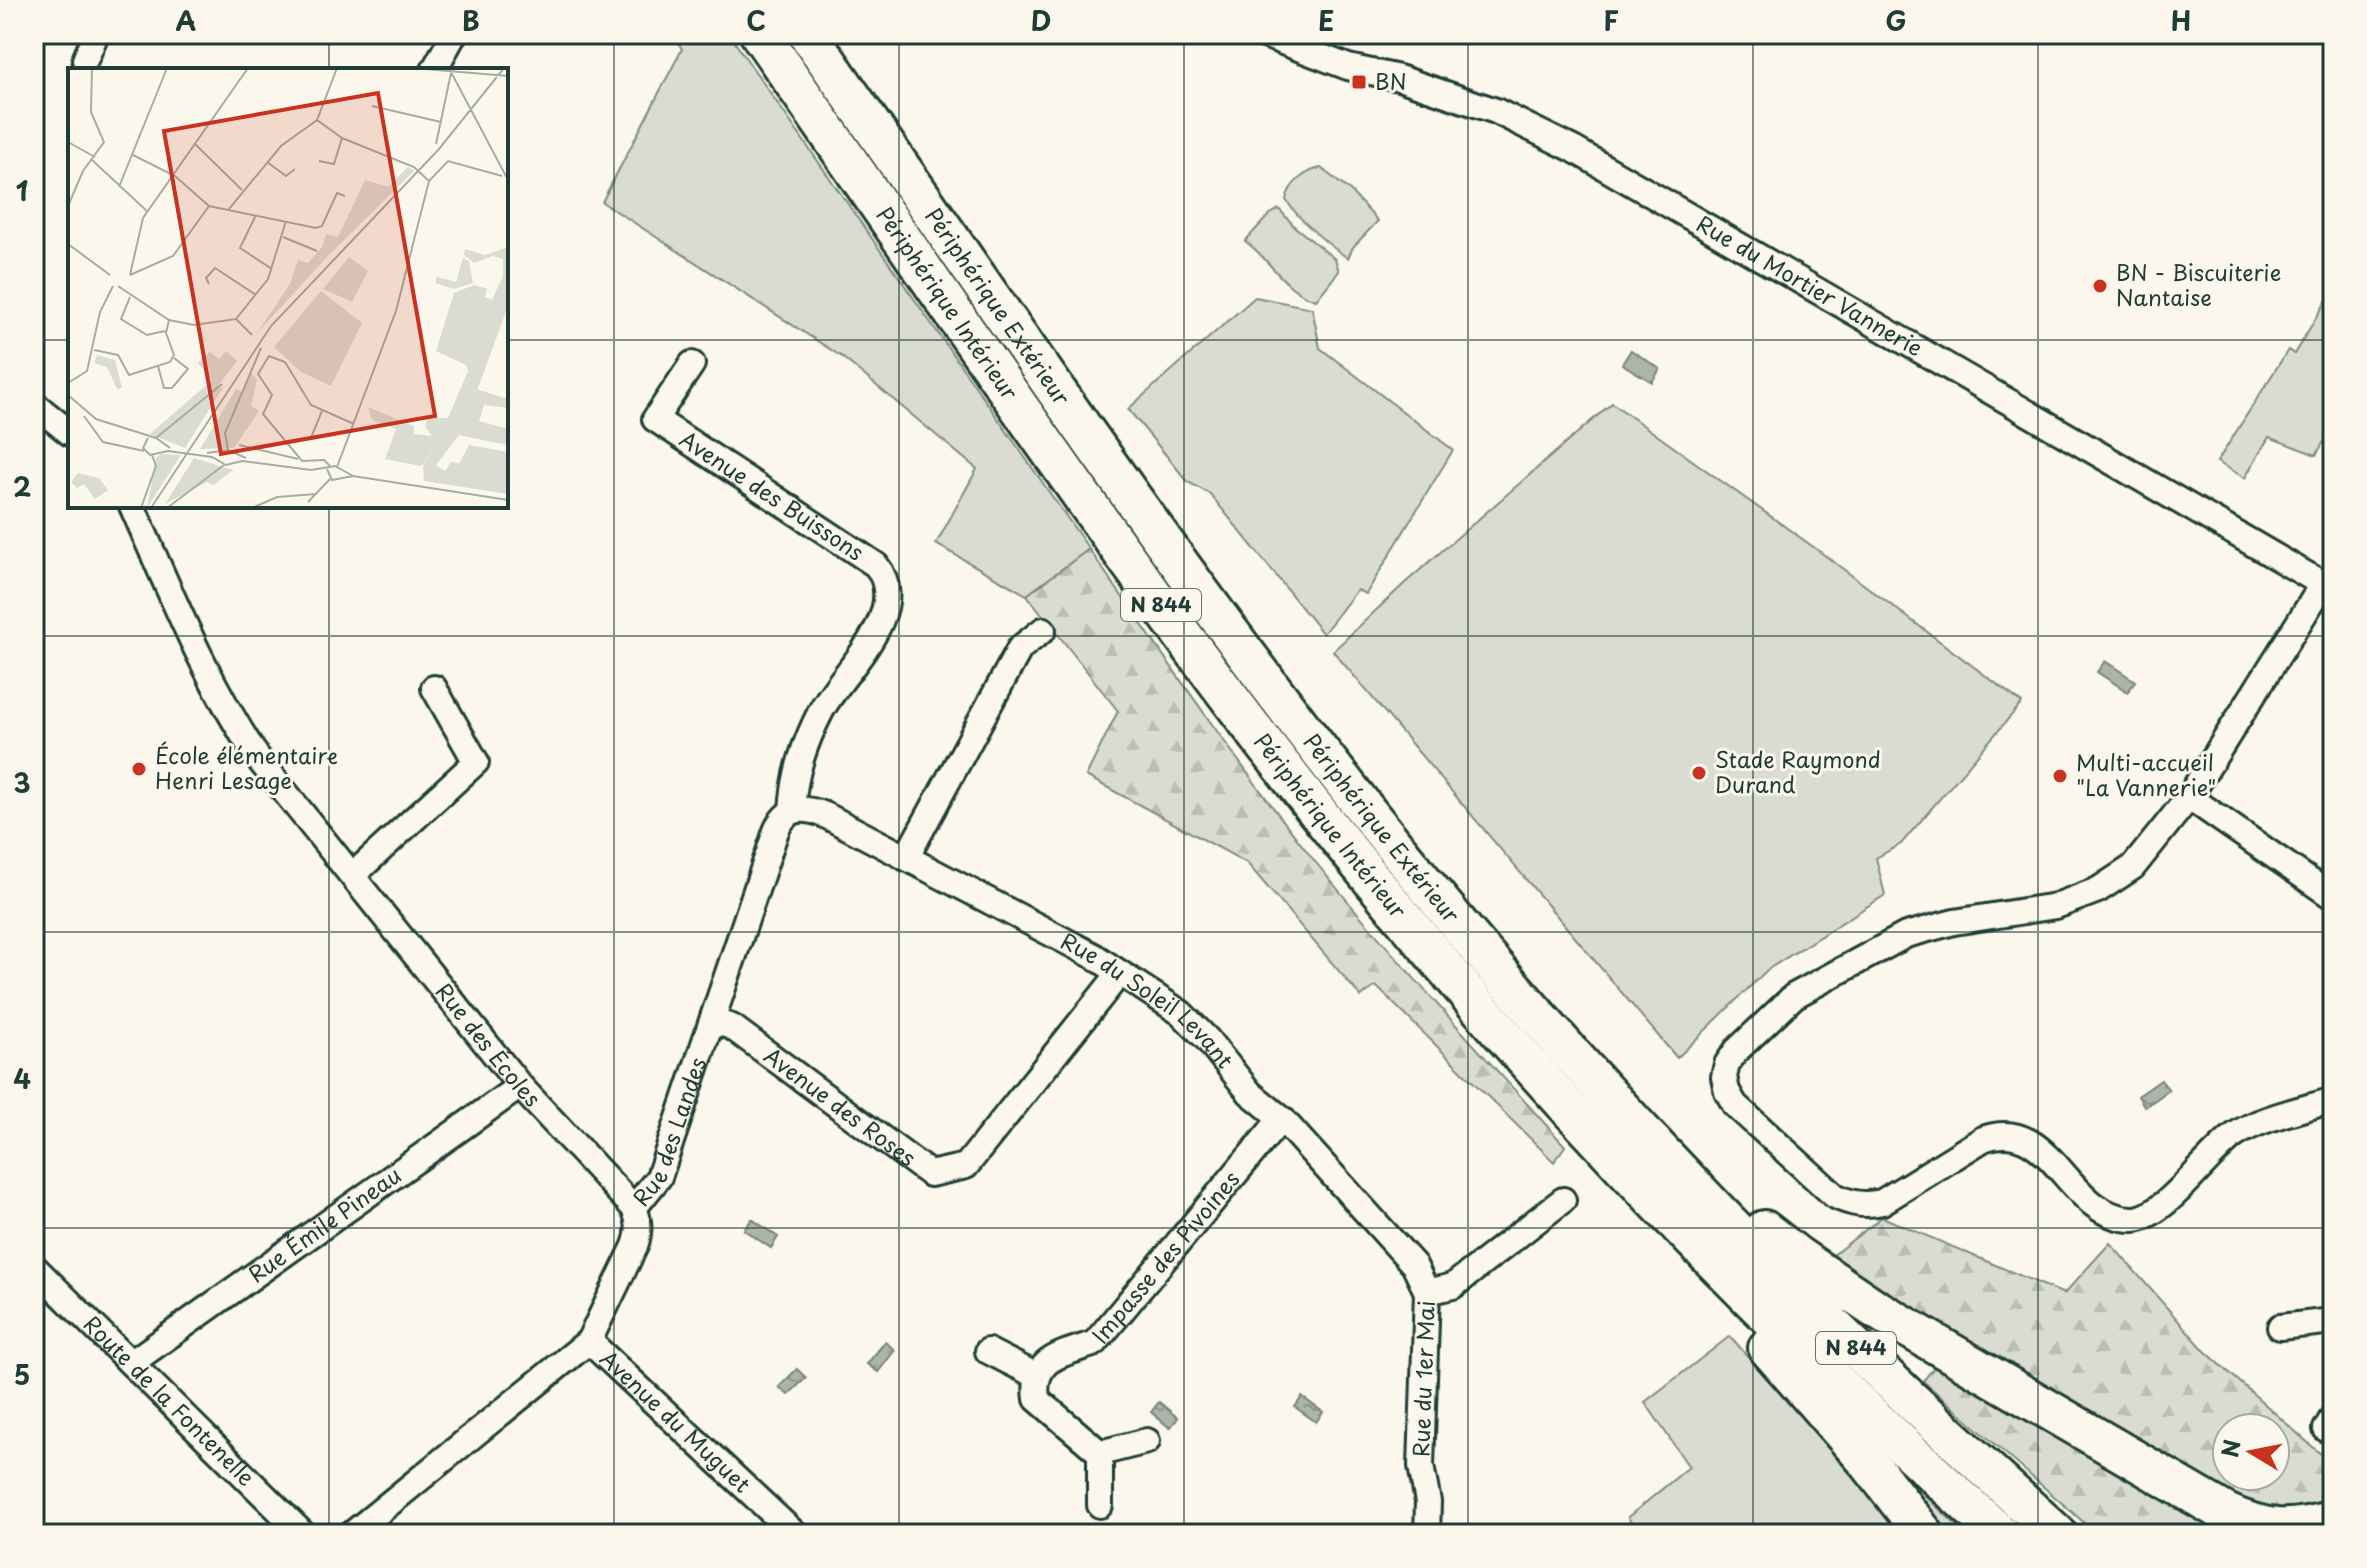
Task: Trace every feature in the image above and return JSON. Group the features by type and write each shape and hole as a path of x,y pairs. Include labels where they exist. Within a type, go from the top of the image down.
{"highway":[{"name":"Périphérique Intérieur","path":"760,34 1046,445 1186,639 1412,929 1521,1056 1650,1198 1740,1290 2000,1534"},
{"name":"Périphérique Extérieur","path":"808,34 1158,536 1328,763 1472,941 1663,1154 1834,1327 2057,1534"},
{"path":"1663,1154 1696,1161 1769,1235 1874,1308 2226,1513 2250,1524 2276,1530 2333,1520"},
{"path":"1740,1290 1746,1324 1869,1463 1924,1534"}],"street":[{"path":"85,60 96,34"},
{"path":"435,68 454,34"},
{"name":"Rue du Mortier Vannerie","path":"1262,34 1348,67 1399,78 1496,111 1573,149 2328,587"},
{"name":"Avenue des Buissons","path":"692,364 655,419 876,565 886,588 884,614 878,630 836,685 806,745 796,770 792,811"},
{"path":"34,404 68,431"},
{"name":"Rue des Écoles","path":"133,508 199,658 226,711 257,757 520,1086 634,1208"},
{"path":"2328,587 2189,797 2133,867 2098,890 2056,906 1954,922 1906,935 1794,996 1736,1051 1727,1064 1724,1077 1735,1105 1835,1196 1849,1203 1867,1205 1882,1202 1983,1139 2012,1134 2037,1146 2094,1206 2113,1217 2130,1219 2142,1218 2160,1208 2238,1132 2333,1100"},
{"path":"906,858 1020,648 1043,630"},
{"path":"353,875 476,762 434,688"},
{"path":"2189,797 2333,897"},
{"name":"Rue du Soleil Levant","path":"792,811 814,811 825,815 1094,956 1181,1013 1201,1032 1250,1093 1283,1120 1414,1265 1427,1292"},
{"name":"Rue des Landes","path":"352,1534 589,1341 639,1234 634,1208 659,1177 776,831 782,818 792,811"},
{"name":"Avenue des Roses","path":"713,1021 732,1027 930,1174 966,1166 1119,974"},
{"name":"Rue Émile Pineau","path":"131,1363 520,1086"},
{"name":"Impasse des Pivoines","path":"1037,1376 1043,1365 1053,1357 1095,1343 1283,1120"},
{"name":"Rue du 1er Mai","path":"1427,1534 1428,1502 1421,1466 1427,1292 1453,1286 1563,1200"},
{"name":"Route de la Fontenelle","path":"34,1267 303,1534"},
{"path":"2280,1327 2333,1321"},
{"name":"Avenue du Muguet","path":"589,1341 795,1534"},
{"path":"988,1351 1037,1376 1037,1399 1100,1453 1100,1505"},
{"path":"1100,1453 1147,1441"}],"green space":[{"path":"673,34 729,34 1089,549 1027,595 936,544 977,469 842,357 602,202 682,49"},
{"path":"1321,168 1350,191 1378,221 1353,247 1348,258 1314,232 1286,200 1299,179"},
{"path":"1279,209 1295,227 1335,259 1339,271 1316,300 1295,290 1245,241 1269,215"},
{"path":"2333,290 2333,427 2316,455 2269,437 2245,478 2217,462 2288,350 2294,354"},
{"path":"1255,297 1312,308 1320,348 1453,450 1366,594 1357,590 1323,634 1210,494 1188,482 1128,409"},
{"name":"Stade Raymond Durand","path":"1612,403 1819,551 2022,703 1901,844 1876,858 1885,895 1767,970 1677,1058 1333,651 1405,583"},
{"path":"1089,549 1225,742 1309,854 1403,965 1565,1146 1554,1162 1376,986 1361,997 1247,863 1086,776 1118,711 1027,595"},
{"path":"1882,1217 2064,1294 2110,1243 2205,1351 2273,1412 2211,1412 2211,1492 2291,1492 2291,1428 2333,1465 2330,1485 2323,1498 2312,1506 2298,1509 2266,1507 2234,1500 2238,1534 2097,1534 1923,1381 1956,1340 1823,1263"},
{"path":"1730,1336 1903,1534 1637,1534 1628,1517 1689,1467 1645,1402"},
{"path":"1892,1465 1966,1534 1929,1534"}],"water":[{"path":"1631,350 1660,369 1652,382 1622,364"},
{"path":"2105,661 2135,681 2128,692 2097,672"},
{"path":"2161,1080 2169,1090 2145,1107 2138,1096"},
{"path":"752,1219 778,1237 771,1248 744,1230"},
{"path":"885,1342 895,1350 878,1372 867,1364"},
{"path":"797,1369 806,1378 788,1395 779,1387"},
{"path":"1302,1397 1323,1412 1316,1422 1295,1407"},
{"path":"1159,1402 1178,1418 1170,1428 1151,1412"}],"place":[{"name":"BN","path":"1359,82"},
{"name":"BN - Biscuiterie Nantaise","path":"2100,286"},
{"name":"École élémentaire Henri Lesage","path":"139,769"},
{"name":"Stade Raymond Durand","path":"1699,773"},
{"name":"Multi-accueil \"La Vannerie\"","path":"2060,776"}]}
